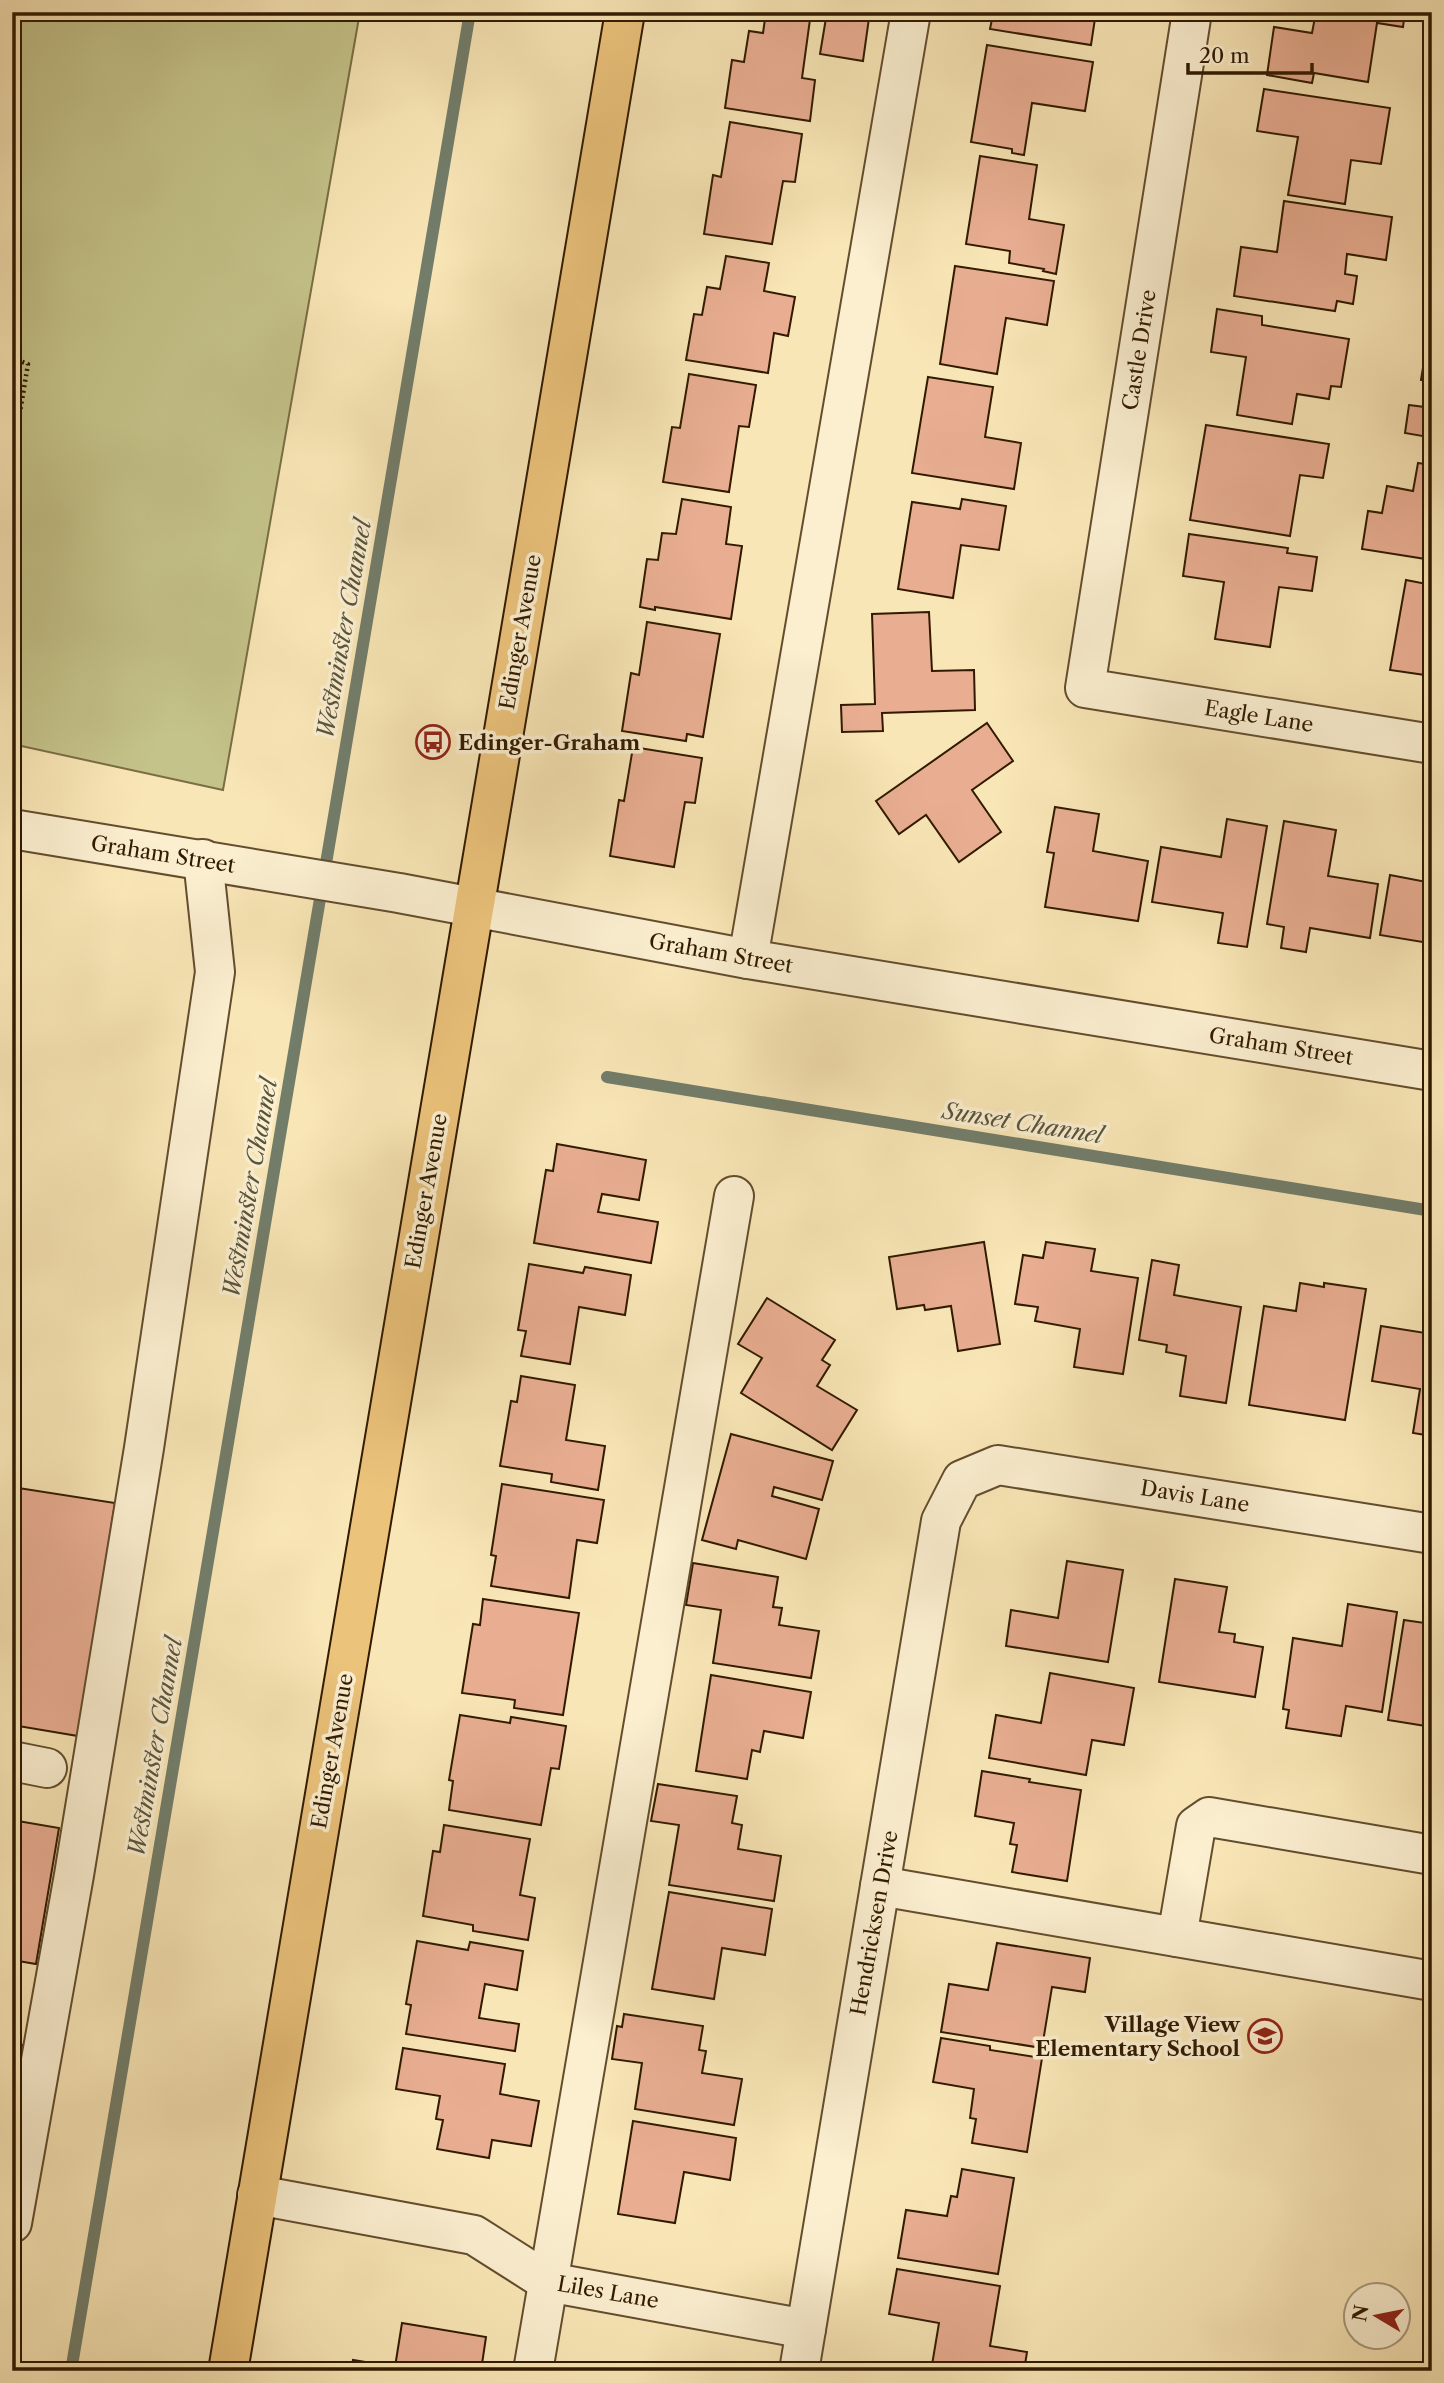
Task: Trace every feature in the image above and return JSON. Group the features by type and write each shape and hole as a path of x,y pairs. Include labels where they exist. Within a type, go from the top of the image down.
{"main road":[{"name":"Edinger Avenue","path":"228,2371 625,12"}],"street":[{"path":"748,958 911,12"},
{"name":"Castle Drive","path":"1086,688 1192,12"},
{"name":"Eagle Lane","path":"1086,688 1432,744"},
{"name":"Graham Street","path":"12,829 399,893 748,958 1432,1071"},
{"path":"12,2223 74,1875 144,1448 215,972 203,859"},
{"path":"533,2371 734,1196"},
{"name":"Davis Lane","path":"962,1480 998,1465 1432,1534"},
{"name":"Hendricksen Drive","path":"799,2371 941,1521 962,1480"},
{"path":"1177,1937 1196,1826 1209,1817 1432,1855"},
{"path":"880,1886 1432,1981"},
{"name":"Liles Lane","path":"257,2195 474,2235 548,2282 806,2329"}],"path":[{"path":"12,358 28,364 12,460"}],"shaded area":[{"path":"12,12 360,12 223,790 12,744"}],"building":[{"path":"766,12 811,12 802,78 815,80 810,121 725,108 732,60 744,62 749,31 763,33"},
{"path":"827,12 869,18 863,61 820,54"},
{"path":"1096,12 1091,45 990,29 992,19 960,14"},
{"path":"1316,12 1405,12 1403,27 1377,23 1368,82 1314,73 1312,83 1267,75 1274,27 1312,33"},
{"path":"987,45 1093,62 1085,111 1032,103 1024,155 1012,153 1012,149 971,142"},
{"path":"1264,89 1390,108 1381,164 1351,160 1345,204 1288,195 1298,137 1257,131"},
{"path":"730,122 802,134 795,182 783,181 772,244 704,234 713,175 721,177"},
{"path":"980,156 1037,165 1029,219 1064,225 1056,274 1043,271 1044,269 1009,263 1010,251 966,244"},
{"path":"1284,201 1392,217 1386,260 1347,254 1345,274 1357,276 1353,304 1337,301 1335,311 1234,296 1241,247 1277,252"},
{"path":"726,256 769,263 764,291 795,297 788,336 774,333 768,373 686,360 694,314 702,315 707,287 720,289"},
{"path":"955,266 1054,281 1047,325 1006,318 997,374 940,364"},
{"path":"1217,309 1262,316 1262,325 1349,339 1341,387 1331,386 1329,399 1297,394 1292,424 1237,415 1246,357 1211,352"},
{"path":"1427,343 1432,344 1432,382 1421,380"},
{"path":"689,374 756,385 749,427 739,426 729,492 663,482 672,427 680,428"},
{"path":"928,377 993,387 985,437 1021,443 1014,489 912,473"},
{"path":"1409,405 1432,408 1432,443 1424,442 1423,436 1405,433"},
{"path":"1206,425 1329,444 1323,478 1300,475 1290,536 1190,520"},
{"path":"1418,463 1432,465 1432,560 1362,549 1368,511 1382,513 1387,486 1413,491"},
{"path":"682,499 731,507 726,544 742,546 731,619 640,607 647,559 658,560 662,533 676,534"},
{"path":"962,499 1006,506 999,550 961,545 953,598 898,589 912,502 960,509"},
{"path":"1189,534 1288,548 1287,553 1317,557 1312,591 1279,587 1270,647 1215,639 1224,582 1183,576"},
{"path":"1406,580 1432,585 1432,676 1390,670"},
{"path":"929,612 932,671 974,670 975,710 882,713 883,731 842,732 841,705 875,704 872,614"},
{"path":"647,622 720,634 703,737 687,734 686,741 622,731 631,673 639,675"},
{"path":"987,723 1013,761 972,790 1001,832 959,862 926,815 899,834 876,801"},
{"path":"633,747 702,758 695,803 685,802 674,867 610,856 619,800 624,801"},
{"path":"1055,807 1099,814 1093,851 1148,861 1138,921 1045,907 1054,853 1047,852"},
{"path":"1227,819 1267,826 1247,947 1218,943 1223,913 1152,902 1161,847 1221,857"},
{"path":"1284,821 1336,830 1328,876 1378,884 1370,938 1310,928 1306,952 1281,948 1284,927 1267,924"},
{"path":"1390,875 1432,883 1432,962 1426,961 1429,943 1380,935"},
{"path":"557,1144 646,1160 639,1200 602,1194 598,1212 658,1222 651,1263 534,1243 546,1170 553,1171"},
{"path":"984,1242 1000,1344 958,1351 951,1306 925,1310 924,1305 897,1309 889,1257"},
{"path":"1046,1242 1095,1249 1091,1271 1138,1278 1123,1374 1074,1367 1080,1329 1035,1321 1038,1307 1015,1304 1023,1255 1043,1258"},
{"path":"1152,1260 1179,1265 1174,1295 1241,1307 1226,1403 1180,1396 1186,1356 1166,1352 1167,1345 1139,1340"},
{"path":"529,1264 583,1273 585,1267 631,1275 625,1315 579,1307 570,1364 521,1356 526,1331 518,1330"},
{"path":"1300,1283 1324,1287 1324,1283 1366,1289 1345,1420 1249,1405 1264,1306 1296,1311"},
{"path":"767,1298 835,1340 822,1360 830,1365 817,1386 857,1410 832,1450 741,1393 762,1358 738,1344"},
{"path":"1381,1326 1432,1334 1432,1436 1413,1433 1420,1389 1372,1381"},
{"path":"521,1376 575,1385 566,1440 605,1446 598,1490 551,1482 552,1474 500,1466 511,1401 517,1402"},
{"path":"731,1434 833,1461 822,1500 774,1487 772,1496 819,1509 806,1559 738,1540 736,1549 702,1540"},
{"path":"502,1484 604,1500 597,1543 577,1540 569,1598 491,1586 496,1556 491,1555"},
{"path":"12,1487 115,1503 78,1736 12,1725"},
{"path":"1067,1561 1123,1570 1108,1662 1006,1646 1011,1610 1058,1618"},
{"path":"693,1563 778,1577 773,1607 782,1608 779,1625 819,1631 811,1678 713,1663 721,1610 686,1605"},
{"path":"1175,1579 1227,1587 1219,1632 1235,1634 1234,1642 1263,1647 1255,1697 1159,1682"},
{"path":"483,1599 579,1613 563,1715 514,1708 515,1700 462,1693 473,1624 480,1625"},
{"path":"1348,1604 1397,1612 1382,1712 1346,1706 1341,1736 1286,1728 1289,1710 1283,1709 1293,1638 1342,1646"},
{"path":"1404,1620 1432,1624 1432,1727 1388,1720"},
{"path":"1050,1673 1134,1688 1124,1745 1092,1740 1086,1775 989,1758 996,1715 1041,1723"},
{"path":"711,1675 811,1692 803,1738 764,1731 760,1752 752,1750 747,1779 696,1771"},
{"path":"460,1715 510,1723 511,1717 566,1726 559,1769 551,1768 541,1825 449,1810 453,1781 449,1780"},
{"path":"982,1771 1081,1790 1067,1881 1012,1872 1017,1845 1010,1844 1014,1823 975,1816"},
{"path":"658,1784 737,1796 732,1823 742,1825 738,1849 781,1856 774,1901 669,1885 679,1825 651,1821"},
{"path":"12,1820 59,1828 36,1964 12,1960"},
{"path":"444,1825 530,1839 520,1895 535,1898 528,1940 473,1931 473,1925 423,1916 433,1851 440,1852"},
{"path":"669,1892 772,1909 765,1955 722,1948 714,1999 652,1989"},
{"path":"417,1941 468,1950 470,1942 523,1951 517,1990 485,1984 479,2018 519,2024 515,2051 406,2034 411,2005 406,2004"},
{"path":"997,1943 1090,1958 1085,1992 1052,1987 1042,2048 941,2032 949,1984 988,1990"},
{"path":"624,2014 703,2026 699,2050 706,2051 702,2073 742,2079 734,2125 635,2109 642,2063 612,2059 617,2026 622,2027"},
{"path":"941,2038 990,2046 990,2050 1042,2058 1027,2152 972,2143 976,2119 970,2118 974,2089 933,2082"},
{"path":"12,2043 23,2045 12,2108"},
{"path":"403,2048 505,2064 500,2094 539,2101 531,2146 492,2140 489,2158 437,2149 443,2120 436,2119 440,2096 396,2089"},
{"path":"633,2121 736,2138 730,2180 684,2172 675,2223 618,2214"},
{"path":"962,2169 1014,2178 998,2274 898,2258 906,2210 947,2216 951,2196 957,2197"},
{"path":"897,2269 1000,2286 990,2346 1027,2352 1024,2371 931,2371 939,2323 889,2314"},
{"path":"402,2323 486,2337 481,2371 455,2368 455,2371 351,2371 353,2360 395,2367"}],"waterway":[{"name":"Westminster Channel","path":"71,2371 470,12"},
{"name":"Sunset Channel","path":"607,1077 1432,1211"}],"place":[{"name":"Edinger-Graham","path":"433,742"},
{"name":"Village View Elementary School","path":"1265,2036"}]}
